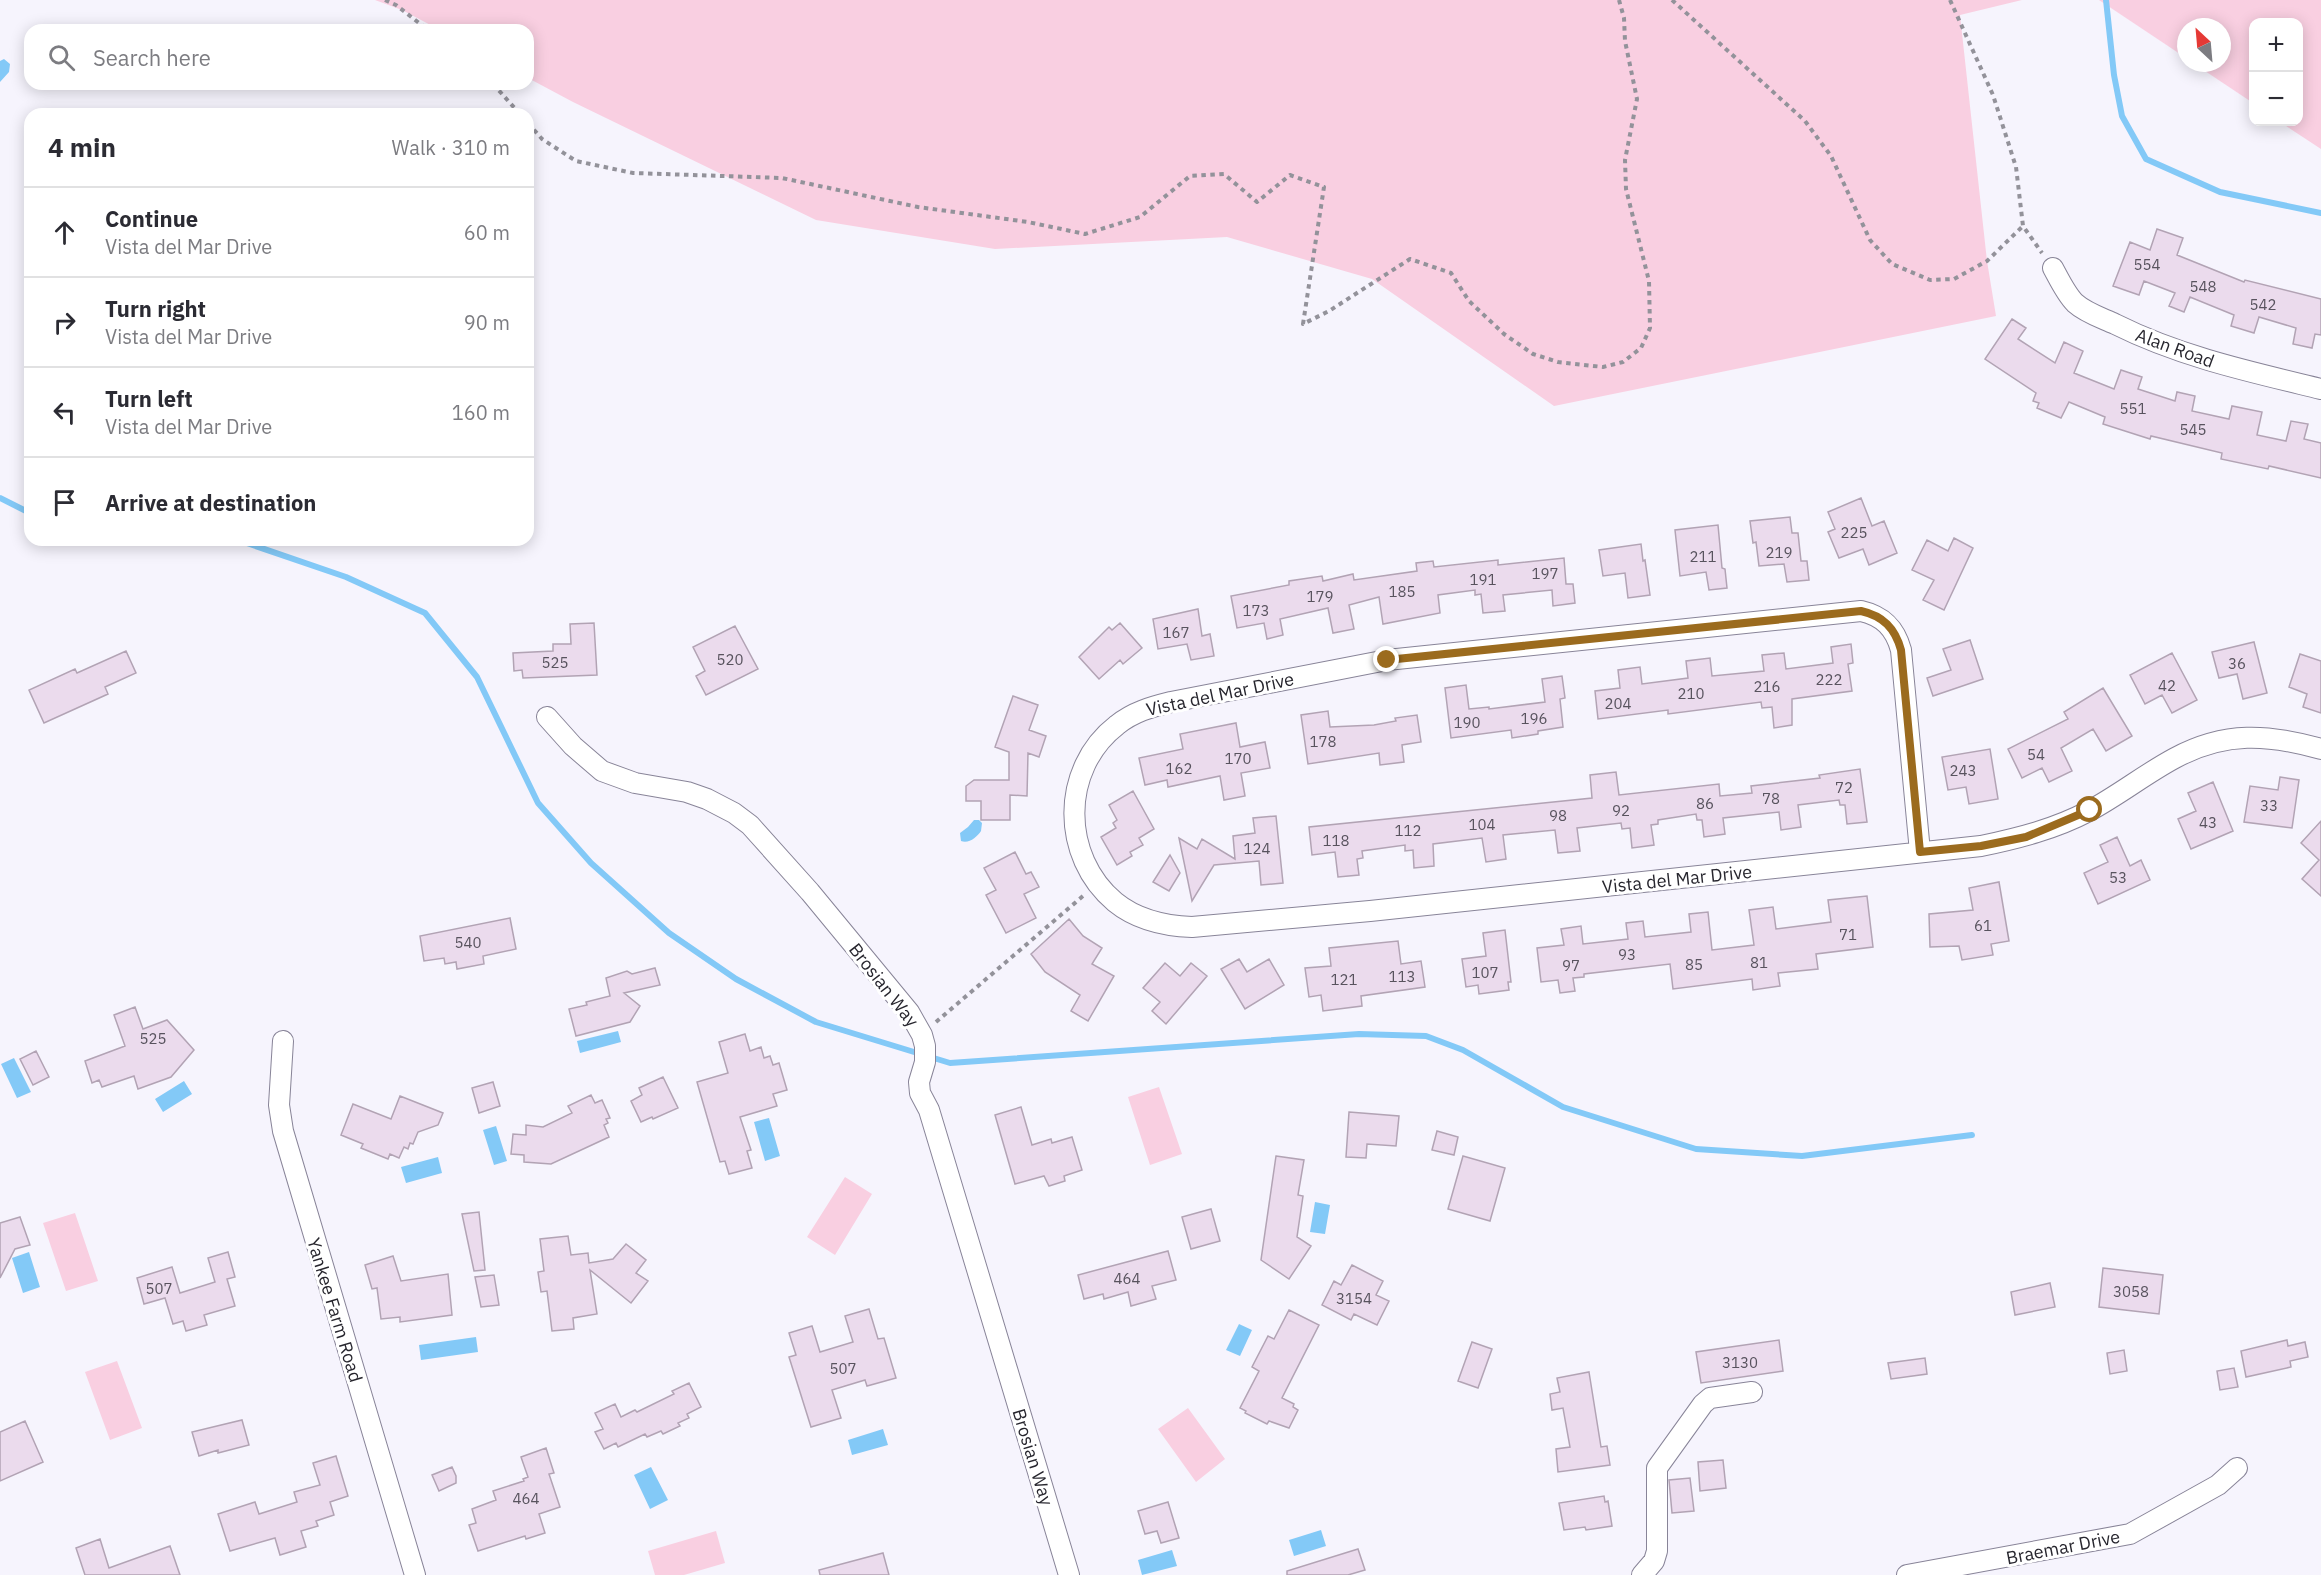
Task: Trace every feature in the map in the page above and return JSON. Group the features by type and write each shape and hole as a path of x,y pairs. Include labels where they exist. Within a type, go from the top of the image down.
{"street":[{"name":"Alan Road","path":"2053,268 2074,301 2083,309 2119,326 2168,348 2206,361 2321,389"},
{"name":"Vista del Mar Drive","path":"1920,852 1898,638 1883,620 1873,614 1850,610 1801,618 1387,660 1147,708 1116,725 1099,742 1086,762 1078,784 1074,819 1077,843 1085,865 1097,884 1115,902 1146,920 1168,926 1192,927 1370,911 1981,846 2026,837 2059,825 2090,810 2174,758 2218,741 2253,737 2287,740 2321,749"},
{"name":"Brosian Way","path":"547,717 573,746 602,771 635,783 687,792 734,813 750,825 810,892 909,1012 922,1035 926,1056 919,1083 920,1093 929,1110 1069,1575"},
{"name":"Yankee Farm Road","path":"283,1041 279,1106 283,1131 415,1575"},
{"path":"1642,1575 1654,1561 1657,1551 1657,1468 1703,1404 1710,1398 1752,1392"},
{"name":"Braemar Drive","path":"1907,1575 2130,1534 2218,1485 2237,1468"}],"path":[{"path":"385,0 396,5 420,24"},
{"path":"534,130 542,139 576,161 633,173 782,178 918,207 1028,222 1085,234 1140,217 1190,176 1224,174 1257,202 1290,175 1324,187 1303,324 1329,311 1410,259 1451,273 1469,301 1504,334 1533,354 1558,362 1603,367 1623,362 1641,348 1650,328 1649,281 1626,189 1625,160 1637,99 1619,0"},
{"path":"1672,0 1805,120 1831,156 1870,240 1892,264 1930,280 1954,279 1987,261 2023,226"},
{"path":"1950,0 1993,95 2016,167 2023,226 2053,268"},
{"path":"498,90 515,108"},
{"path":"922,1035 1097,884"}],"shaded area":[{"path":"375,0 2022,0 1960,15 1987,261 1996,316 1554,406 1372,279 1227,237 995,249 816,220 534,81 534,24 429,24 402,10"},
{"path":"2099,0 2321,0 2321,149 2286,126 2303,126 2303,18 2249,18 2249,100 2206,72 2231,72 2231,18 2177,18 2177,52"},
{"path":"1159,1087 1182,1154 1150,1165 1128,1097"},
{"path":"845,1177 872,1194 835,1255 807,1237"},
{"path":"75,1213 98,1281 66,1291 43,1223"},
{"path":"117,1361 142,1428 110,1440 85,1372"},
{"path":"1188,1408 1225,1459 1196,1482 1158,1429"},
{"path":"716,1531 725,1563 684,1575 655,1575 648,1551"}],"water":[{"path":"4,59 10,64 9,72 0,82 0,61"},
{"path":"974,820 982,823 981,831 970,841 961,841 960,833"},
{"path":"618,1031 621,1042 580,1053 577,1041"},
{"path":"14,1058 31,1092 17,1098 1,1064"},
{"path":"184,1081 192,1094 163,1112 155,1099"},
{"path":"769,1118 780,1156 765,1161 754,1122"},
{"path":"496,1126 507,1161 494,1165 483,1130"},
{"path":"438,1157 442,1173 406,1183 401,1167"},
{"path":"1315,1202 1330,1205 1325,1234 1310,1232"},
{"path":"29,1252 40,1287 23,1293 12,1258"},
{"path":"1239,1324 1252,1330 1240,1356 1226,1350"},
{"path":"476,1337 478,1352 421,1360 419,1345"},
{"path":"883,1429 888,1445 852,1455 848,1440"},
{"path":"651,1467 668,1500 650,1509 634,1475"},
{"path":"1321,1530 1326,1546 1294,1556 1289,1540"},
{"path":"1172,1550 1177,1566 1142,1575 1138,1560"}],"building":[{"path":"2157,229 2183,238 2177,255 2244,282 2245,280 2321,299 2321,335 2315,334 2312,348 2293,344 2296,328 2259,317 2254,333 2231,326 2234,315 2190,297 2184,312 2169,306 2175,293 2144,281 2139,295 2113,286 2130,242 2150,250"},
{"path":"2012,319 2026,328 2018,339 2055,363 2064,342 2083,351 2074,373 2114,389 2121,370 2142,377 2138,389 2175,401 2177,392 2195,396 2192,411 2229,419 2232,406 2262,412 2257,435 2286,441 2291,421 2308,424 2304,439 2321,443 2321,478 2269,466 2268,469 2221,459 2222,453 2151,436 2150,439 2103,424 2105,417 2069,402 2061,418 2037,408 2039,403 2033,401 2036,393 1985,359"},
{"path":"1861,498 1872,526 1884,521 1897,553 1869,565 1863,549 1839,558 1828,532 1835,529 1828,512"},
{"path":"1790,517 1792,533 1798,533 1801,561 1807,561 1809,580 1787,582 1784,564 1759,566 1750,521"},
{"path":"1718,525 1722,568 1725,569 1727,588 1709,590 1706,572 1680,576 1675,530"},
{"path":"1954,538 1973,548 1944,610 1923,600 1934,580 1912,570 1927,540 1948,551"},
{"path":"1641,544 1650,595 1628,598 1625,573 1603,576 1599,550"},
{"path":"1564,558 1566,584 1573,584 1575,603 1553,606 1552,590 1503,595 1505,611 1483,613 1481,594 1475,595 1475,590 1438,595 1440,613 1383,624 1379,597 1349,605 1354,629 1333,633 1328,608 1280,619 1283,635 1267,639 1264,623 1237,628 1231,596 1289,585 1289,581 1322,576 1323,581 1353,574 1354,580 1417,571 1416,563 1433,561 1434,567 1498,560 1498,565"},
{"path":"1198,609 1202,636 1210,634 1214,656 1191,660 1187,644 1158,649 1153,619"},
{"path":"594,623 597,675 523,678 522,670 514,671 513,653 553,651 553,644 571,644 570,624"},
{"path":"1120,623 1142,648 1123,664 1120,660 1099,679 1079,657 1109,627 1112,630"},
{"path":"735,626 758,669 706,695 696,676 705,671 693,647"},
{"path":"1970,640 1983,679 1933,696 1927,678 1951,670 1943,649"},
{"path":"2254,642 2267,693 2243,699 2237,674 2219,678 2212,652"},
{"path":"1851,644 1853,663 1848,664 1852,691 1792,699 1792,725 1774,728 1772,707 1762,708 1761,702 1668,714 1668,710 1598,719 1595,691 1620,688 1618,670 1640,667 1642,684 1688,678 1686,661 1710,658 1712,676 1764,671 1762,655 1784,653 1786,669 1833,663 1831,647"},
{"path":"126,651 136,673 105,687 108,694 44,723 29,690 75,669 77,673"},
{"path":"2172,653 2197,700 2172,713 2162,695 2145,704 2130,675"},
{"path":"2300,654 2321,661 2321,713 2303,707 2307,694 2289,687"},
{"path":"1562,676 1565,698 1560,699 1563,727 1512,738 1511,730 1451,738 1445,688 1466,685 1469,709 1489,707 1489,709 1545,702 1542,679"},
{"path":"2103,688 2132,736 2106,751 2093,729 2061,748 2072,771 2049,782 2042,768 2022,778 2008,749 2068,719 2064,712"},
{"path":"1013,696 1038,705 1029,730 1046,736 1039,757 1028,753 1027,796 1010,795 1010,820 981,820 981,801 966,801 966,786 974,780 1009,780 1009,752 995,747"},
{"path":"1328,711 1330,727 1374,725 1396,721 1395,718 1417,715 1421,742 1402,745 1404,762 1380,765 1379,753 1308,764 1301,715"},
{"path":"1236,723 1240,747 1265,742 1270,768 1241,773 1245,796 1224,800 1220,776 1168,787 1167,780 1145,785 1139,758 1183,749 1180,734"},
{"path":"1990,749 1998,799 1969,804 1966,787 1948,790 1942,757"},
{"path":"1860,769 1867,822 1847,824 1845,805 1840,805 1839,800 1798,805 1801,827 1781,830 1779,812 1723,818 1725,834 1704,837 1702,820 1697,820 1696,814 1658,820 1658,824 1651,825 1654,845 1632,848 1630,828 1622,829 1621,823 1577,828 1580,851 1558,853 1555,830 1503,835 1506,859 1486,862 1482,838 1433,844 1434,866 1414,868 1413,850 1405,851 1405,845 1362,851 1363,858 1357,859 1359,875 1338,877 1335,852 1312,855 1309,827 1592,798 1590,775 1616,772 1619,795 1719,784 1720,796 1752,793 1751,786 1820,778 1819,775"},
{"path":"2280,777 2299,780 2292,828 2244,822 2250,786 2278,790"},
{"path":"2213,782 2233,831 2191,849 2178,819 2196,811 2188,793"},
{"path":"1133,791 1154,829 1139,838 1143,845 1130,852 1132,856 1117,865 1101,837 1116,828 1113,823 1117,820 1109,805"},
{"path":"1276,816 1283,883 1261,885 1259,861 1214,865 1192,901 1179,838 1197,849 1202,839 1235,859 1233,836 1255,833 1253,818"},
{"path":"2321,821 2321,896 2302,879 2319,860 2301,843"},
{"path":"2117,837 2130,866 2141,860 2150,880 2098,904 2084,873 2108,862 2100,845"},
{"path":"1015,852 1026,874 1031,872 1039,887 1024,894 1036,918 1006,933 986,895 996,890 984,868"},
{"path":"1170,855 1180,873 1169,891 1153,882"},
{"path":"1999,882 2009,941 1991,944 1993,955 1962,960 1959,946 1930,947 1929,914 1973,910 1969,888"},
{"path":"1867,896 1873,947 1816,954 1818,969 1778,973 1780,986 1753,990 1752,979 1673,989 1670,964 1584,974 1584,977 1573,978 1575,991 1560,993 1558,980 1541,982 1537,948 1564,945 1561,929 1581,926 1583,944 1628,939 1626,923 1643,921 1645,937 1691,932 1689,914 1708,912 1712,950 1754,945 1749,910 1773,907 1776,929 1831,922 1828,900"},
{"path":"510,918 516,949 483,956 484,964 457,969 456,962 445,964 444,958 424,961 420,936"},
{"path":"1069,919 1083,936 1102,948 1092,964 1114,976 1088,1021 1071,1011 1080,995 1045,972 1031,954"},
{"path":"1505,930 1511,982 1508,982 1509,990 1479,994 1478,985 1466,987 1462,959 1486,956 1483,933"},
{"path":"1398,941 1401,964 1421,961 1425,987 1361,996 1362,1006 1323,1011 1321,995 1309,997 1305,968 1331,966 1329,948"},
{"path":"1239,959 1247,972 1269,959 1284,985 1245,1009 1221,969"},
{"path":"1165,963 1180,976 1191,963 1207,976 1166,1024 1152,1011 1160,1002 1143,988"},
{"path":"655,968 660,985 624,993 640,1006 630,1022 576,1036 569,1009 610,996 606,978 627,971 632,974"},
{"path":"135,1007 143,1029 167,1020 194,1050 171,1077 138,1089 134,1076 102,1087 99,1080 92,1083 85,1061 125,1046 114,1015"},
{"path":"745,1034 750,1051 761,1047 764,1058 770,1056 773,1065 779,1063 787,1090 773,1094 777,1106 740,1117 751,1150 747,1151 752,1168 729,1174 725,1161 720,1162 697,1082 728,1073 719,1042"},
{"path":"36,1051 49,1077 33,1085 20,1059"},
{"path":"663,1077 678,1108 641,1122 631,1101 642,1095 639,1088"},
{"path":"493,1082 500,1106 479,1113 472,1088"},
{"path":"591,1095 595,1103 602,1100 610,1118 606,1119 608,1123 604,1125 609,1137 551,1164 524,1162 524,1155 511,1154 513,1134 526,1135 526,1125 543,1127 572,1113 568,1106"},
{"path":"400,1096 443,1113 438,1125 418,1132 413,1144 410,1143 408,1149 404,1147 399,1158 390,1154 388,1159 361,1148 363,1144 341,1135 353,1104 391,1119"},
{"path":"1021,1107 1032,1145 1051,1139 1052,1143 1072,1137 1082,1170 1064,1176 1065,1181 1049,1186 1044,1176 1015,1184 995,1115"},
{"path":"1349,1112 1399,1116 1396,1146 1367,1144 1366,1158 1346,1157"},
{"path":"1437,1131 1458,1137 1454,1155 1432,1150"},
{"path":"1276,1156 1304,1160 1298,1195 1303,1196 1297,1237 1311,1246 1289,1279 1261,1260"},
{"path":"1463,1156 1505,1168 1490,1221 1448,1209"},
{"path":"1211,1209 1220,1241 1191,1249 1182,1217"},
{"path":"479,1212 485,1270 474,1271 462,1214"},
{"path":"20,1217 30,1245 15,1249 0,1278 0,1223"},
{"path":"568,1236 571,1255 588,1253 589,1263 613,1259 626,1244 646,1260 636,1273 648,1281 631,1303 590,1270 597,1314 573,1318 574,1329 552,1331 547,1291 541,1292 538,1272 544,1271 540,1239"},
{"path":"1168,1251 1176,1280 1152,1286 1156,1299 1131,1306 1128,1292 1104,1299 1103,1294 1084,1299 1078,1275"},
{"path":"228,1252 235,1277 227,1279 235,1306 204,1315 207,1325 186,1331 183,1321 173,1324 165,1298 144,1304 137,1278 172,1267 180,1293 215,1282 208,1258"},
{"path":"393,1256 401,1281 448,1274 452,1315 400,1322 400,1317 381,1319 377,1288 372,1289 365,1265"},
{"path":"1352,1265 1383,1281 1376,1295 1389,1301 1377,1325 1354,1314 1351,1320 1322,1305 1334,1281 1341,1285"},
{"path":"2103,1268 2163,1275 2159,1314 2099,1307"},
{"path":"494,1275 499,1305 481,1307 475,1277"},
{"path":"2050,1283 2055,1307 2015,1315 2011,1292"},
{"path":"869,1309 878,1339 884,1338 896,1378 867,1386 865,1380 832,1390 841,1418 811,1427 789,1357 796,1355 789,1333 812,1326 820,1352 853,1342 845,1316"},
{"path":"1289,1310 1319,1325 1282,1398 1294,1404 1293,1407 1298,1410 1289,1428 1269,1421 1267,1424 1240,1408 1259,1371 1252,1367 1268,1336 1274,1339"},
{"path":"1779,1340 1783,1371 1701,1383 1696,1352"},
{"path":"2287,1340 2288,1346 2305,1342 2308,1357 2290,1361 2291,1367 2246,1377 2241,1351"},
{"path":"1472,1342 1492,1349 1478,1388 1458,1381"},
{"path":"2124,1350 2127,1371 2110,1374 2107,1353"},
{"path":"1925,1358 1927,1374 1891,1379 1888,1363"},
{"path":"2234,1368 2238,1387 2220,1390 2217,1371"},
{"path":"1589,1372 1601,1447 1607,1446 1610,1465 1558,1472 1556,1449 1570,1447 1563,1408 1552,1410 1550,1394 1560,1392 1557,1378"},
{"path":"689,1383 701,1407 687,1414 689,1418 678,1423 680,1426 663,1434 661,1431 647,1437 645,1434 618,1447 616,1443 604,1449 595,1432 603,1429 595,1413 615,1404 621,1417 635,1410 637,1412 674,1394 672,1391"},
{"path":"242,1420 249,1445 199,1456 192,1432"},
{"path":"25,1421 43,1462 0,1481 0,1432"},
{"path":"546,1448 554,1473 549,1474 560,1507 539,1514 545,1533 526,1539 525,1536 478,1551 469,1525 476,1523 472,1509 496,1500 493,1491 524,1481 523,1479 528,1477 521,1457"},
{"path":"336,1456 348,1496 330,1502 334,1515 316,1521 318,1526 301,1531 306,1547 280,1555 275,1538 230,1551 218,1514 255,1502 259,1514 297,1502 294,1492 320,1485 313,1463"},
{"path":"1723,1460 1726,1488 1700,1491 1698,1462"},
{"path":"452,1467 456,1483 439,1491 432,1475"},
{"path":"1690,1478 1694,1511 1672,1513 1669,1480"},
{"path":"1604,1496 1605,1502 1608,1501 1612,1526 1586,1530 1585,1527 1564,1530 1559,1503"},
{"path":"1168,1502 1179,1538 1161,1543 1157,1531 1145,1534 1138,1511"},
{"path":"100,1539 109,1568 170,1546 180,1575 85,1575 76,1548"},
{"path":"1358,1549 1365,1570 1348,1575 1287,1575 1287,1571"},
{"path":"883,1553 889,1575 820,1575 819,1570"}],"waterway":[{"path":"2106,0 2114,75 2122,116 2146,159 2220,192 2321,213"},
{"path":"0,498 24,510"},
{"path":"256,546 346,577 425,613 477,677 538,803 591,863 669,933 736,979 816,1022 950,1063 1359,1034 1426,1036 1463,1050 1563,1107 1696,1149 1802,1156 1972,1135"}],"route":[{"path":"1387,660 1801,618 1850,610 1861,611 1873,614 1892,628 1901,650 1920,852 1981,846 2026,837 2090,810"}]}
